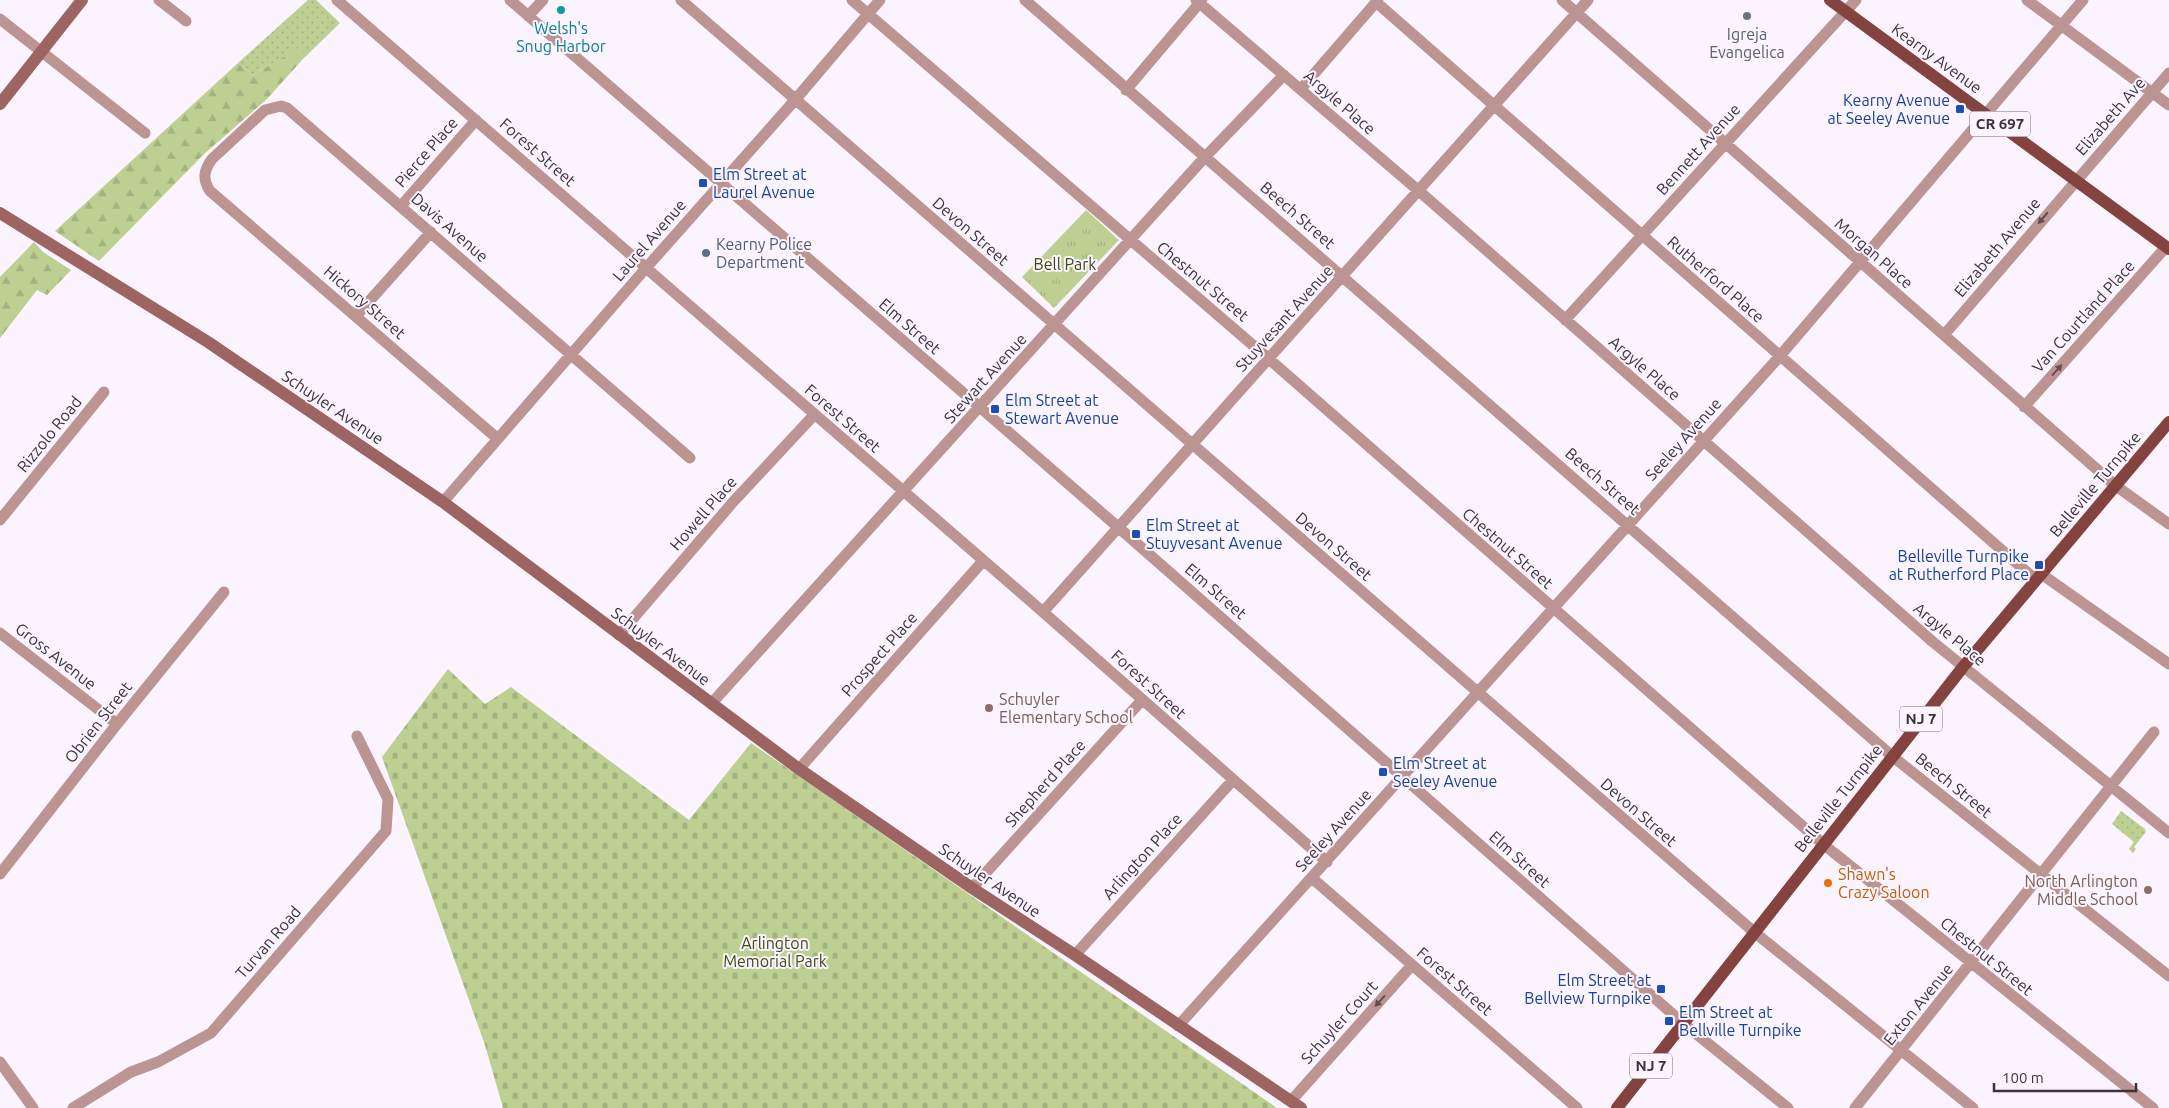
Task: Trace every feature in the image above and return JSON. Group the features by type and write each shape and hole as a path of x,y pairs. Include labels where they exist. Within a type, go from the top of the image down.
{"main road":[{"path":"0,104 82,0"},
{"name":"Kearny Avenue","path":"1830,0 2168,248"},
{"name":"Schuyler Avenue","path":"0,213 208,342 443,502 799,769 972,888 1075,955 1296,1105"},
{"name":"Belleville Turnpike","path":"1617,1108 1822,844 1963,667 2169,422"}],"street":[{"path":"159,0 186,21"},
{"name":"Forest Street","path":"337,0 1043,612 1327,862"},
{"name":"Elm Street","path":"510,0 1118,527 1684,1024 1788,1108"},
{"path":"528,16 543,0"},
{"name":"Devon Street","path":"681,0 1754,932 1973,1108"},
{"name":"Chestnut Street","path":"852,0 1269,359 1822,844 2153,1108"},
{"name":"Laurel Avenue","path":"443,502 795,100 880,0"},
{"name":"Beech Street","path":"1024,0 1892,756 2169,976"},
{"name":"Morgan Place","path":"1562,0 2024,407 2116,486 2169,524"},
{"name":"Stuyvesant Avenue","path":"1043,612 1588,0"},
{"name":"Bennett Avenue","path":"1564,320 1856,0"},
{"path":"2028,0 2169,105"},
{"name":"Seeley Avenue","path":"1178,1026 1780,356 2083,0"},
{"path":"1126,90 1199,1"},
{"name":"Argyle Place","path":"1199,1 1963,667 2169,833"},
{"path":"1301,89 1377,1"},
{"name":"Rutherford Place","path":"1377,1 1642,236 2038,576 2169,664"},
{"path":"0,19 42,50 145,133"},
{"name":"Elizabeth Ave","path":"2075,181 2169,73"},
{"name":"Stewart Avenue","path":"711,704 1206,157 1284,75"},
{"name":"Davis Avenue","path":"210,191 205,184 204,176 212,158 264,110 281,106 288,108 690,458"},
{"name":"Pierce Place","path":"402,206 476,120"},
{"name":"Elizabeth Avenue","path":"1944,335 2075,181"},
{"name":"Hickory Street","path":"210,191 498,439"},
{"path":"356,316 431,232"},
{"name":"Van Courtland Place","path":"2024,407 2168,248"},
{"name":"Rizzolo Road","path":"0,520 104,392"},
{"name":"Howell Place","path":"619,635 733,502 814,414"},
{"name":"Prospect Place","path":"799,769 983,561"},
{"name":"Obrien Street","path":"0,874 116,724 224,592"},
{"name":"Gross Avenue","path":"0,633 116,724"},
{"name":"Shepherd Place","path":"972,888 1142,700"},
{"name":"Exton Avenue","path":"1855,1108 2042,876 2154,732"},
{"name":"Turvan Road","path":"73,1108 130,1072 158,1062 211,1033 386,831 388,799 357,736"},
{"name":"Arlington Place","path":"1075,955 1233,780"},
{"name":"Forest Street","path":"1312,878 1577,1108"},
{"name":"Schuyler Court","path":"1296,1105 1412,965"},
{"path":"0,1062 33,1108"}],"green space":[{"path":"308,0 316,0 340,23 303,59 303,46 253,75 238,63"},
{"path":"303,45 303,59 267,99 203,155 99,261 55,231 238,63 253,75"},
{"name":"Bell Park","path":"1086,210 1119,240 1054,308 1022,277"},
{"path":"34,242 43,252 71,270 47,295 37,290 0,338 0,277"},
{"name":"Arlington Memorial Park","path":"448,669 485,704 511,687 689,820 751,743 1277,1108 503,1108 485,1045 382,757"},
{"path":"2121,811 2145,829 2146,832 2134,847 2136,849 2133,853 2129,849 2134,842 2112,824"}],"place":[{"name":"Welsh's Snug Harbor","path":"561,10"},
{"name":"Igreja Evangelica","path":"1747,16"},
{"name":"Kearny Avenue at Seeley Avenue","path":"1960,109"},
{"name":"Elm Street at Laurel Avenue","path":"703,183"},
{"name":"Kearny Police Department","path":"706,253"},
{"name":"Elm Street at Stewart Avenue","path":"995,409"},
{"name":"Elm Street at Stuyvesant Avenue","path":"1136,534"},
{"name":"Belleville Turnpike at Rutherford Place","path":"2039,565"},
{"name":"Schuyler Elementary School","path":"989,708"},
{"name":"Elm Street at Seeley Avenue","path":"1383,772"},
{"name":"Shawn's Crazy Saloon","path":"1828,883"},
{"name":"North Arlington Middle School","path":"2148,890"},
{"name":"Elm Street at Bellview Turnpike","path":"1661,989"},
{"name":"Elm Street at Bellville Turnpike","path":"1669,1021"}]}
